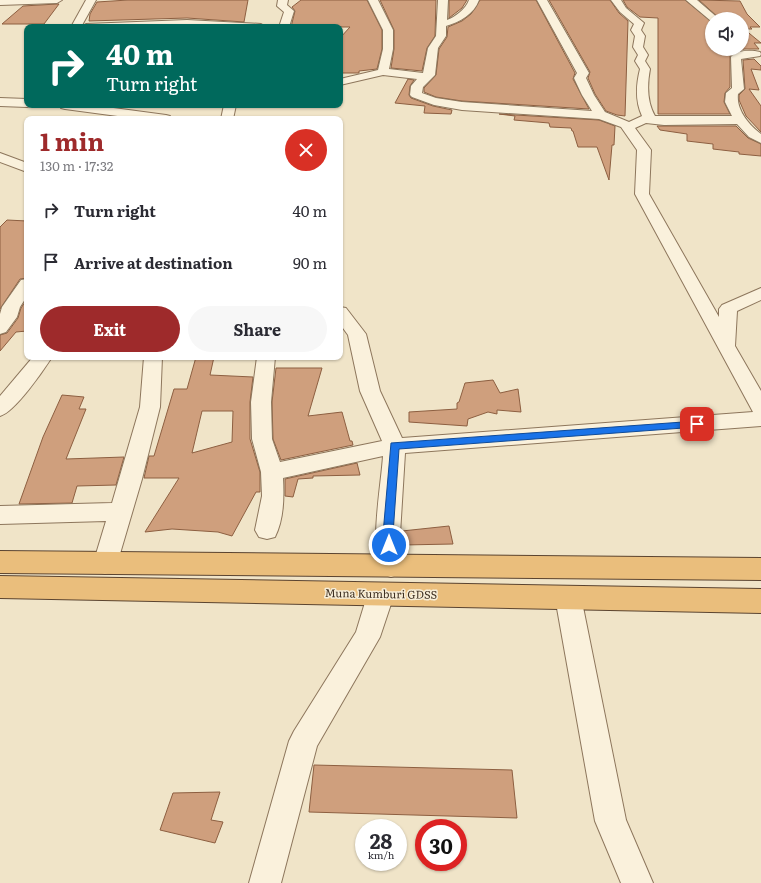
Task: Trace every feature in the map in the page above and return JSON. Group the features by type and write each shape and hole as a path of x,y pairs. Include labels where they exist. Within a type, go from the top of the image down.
{"highway":[{"path":"0,562 391,567 761,569"},
{"name":"Muna Kumburi GDSS","path":"0,587 761,600"}],"street":[{"path":"0,2 57,0"},
{"path":"78,24 91,0"},
{"path":"283,0 282,6 289,11 285,24"},
{"path":"373,0 388,30 388,50 383,72"},
{"path":"443,0 441,36 433,48 429,75 425,77 417,86 416,95 434,100 486,108 600,115 626,125 644,150 642,194 761,408"},
{"path":"442,24 456,20 472,6 474,0"},
{"path":"542,0 583,73 580,78 600,115"},
{"path":"616,0 623,10 638,23 636,30 640,36 638,46 643,56 640,60 645,70 643,79 643,106 649,117 646,119"},
{"path":"691,0 706,12"},
{"path":"162,24 206,24"},
{"path":"753,50 736,57 738,89 732,93 731,103 741,120 756,138 761,139"},
{"path":"343,81 383,72 425,77"},
{"path":"0,102 24,103"},
{"path":"87,108 144,116"},
{"path":"627,127 646,119 664,121 741,120"},
{"path":"0,157 24,167"},
{"path":"3,321 24,288"},
{"path":"726,346 728,309 761,293"},
{"path":"3,321 24,315"},
{"path":"343,316 357,334 370,391 395,446 388,534 391,567"},
{"path":"0,409 24,382 41,360"},
{"path":"105,564 131,479 150,406 153,360"},
{"path":"266,360 260,402 262,439 272,472 273,496 267,530"},
{"path":"272,472 395,446 761,419"},
{"path":"0,515 121,512"},
{"path":"265,883 304,741 367,637 378,604 379,594"},
{"path":"568,597 612,821 637,883"}],"building":[{"path":"128,0 248,0 244,22 187,18 89,21 90,14 97,2"},
{"path":"301,0 367,0 382,30 382,49 377,69 359,71 359,73 343,73 343,35 350,27 343,27 343,24 292,24 295,11 292,7"},
{"path":"380,0 436,0 435,36 427,48 422,71 391,68 394,49 394,30"},
{"path":"449,0 467,0 462,8 449,18"},
{"path":"480,0 536,0 575,73 573,79 589,109 462,101 436,97 424,92 424,88 436,75 439,49 447,37 448,27 462,21 471,14"},
{"path":"549,0 610,0 619,13 628,21 625,116 606,111 595,94 588,78 590,72"},
{"path":"623,0 685,0 705,16 705,56 730,56 730,87 725,93 724,102 730,114 658,114 658,18 640,17 627,7"},
{"path":"699,0 740,1 746,12 712,12"},
{"path":"59,4 44,24 2,24 23,6"},
{"path":"749,16 760,27 750,27 752,29 749,29"},
{"path":"749,33 761,43 754,43 759,49 749,49"},
{"path":"754,59 761,66 761,70 751,69 759,90 749,89 761,106 761,132 746,116 739,100 739,95 745,89 743,60"},
{"path":"408,79 414,80 410,86 409,95 411,98 433,106 452,110 451,114 424,113 425,106 395,103"},
{"path":"499,114 599,120 615,126 609,180 597,147 578,147 571,128 550,127 549,123 514,120 515,116"},
{"path":"657,126 736,126 748,138 761,144 761,156 713,149 713,144 687,141 687,134 660,130"},
{"path":"7,220 24,221 24,278 20,279 0,309 0,227"},
{"path":"24,304 24,331 16,332 0,351 0,335 7,333 18,318"},
{"path":"195,360 213,360 210,375 253,377 250,402 250,439 260,472 260,492 256,492 232,536 218,532 172,529 145,532 179,478 144,478 149,456 154,456 174,389 187,389","holes":["202,411 233,411 232,442 192,453"]},
{"path":"276,368 322,368 308,416 342,412 350,441 352,441 353,445 281,460 273,439 272,402"},
{"path":"493,380 500,393 518,389 521,412 497,410 497,414 488,412 468,419 467,426 409,422 409,412 457,409 457,403 459,402 465,383"},
{"path":"62,395 84,397 79,409 86,409 66,459 124,457 116,485 77,486 72,503 19,504 43,437"},
{"path":"357,463 360,475 313,476 313,478 298,479 293,497 285,496 285,479"},
{"path":"449,526 453,544 403,545 402,531"},
{"path":"314,765 512,770 517,818 309,812"},
{"path":"220,792 211,820 223,822 215,843 160,830 173,793"}],"route":[{"path":"389,545 388,534 395,446 697,424"}]}
